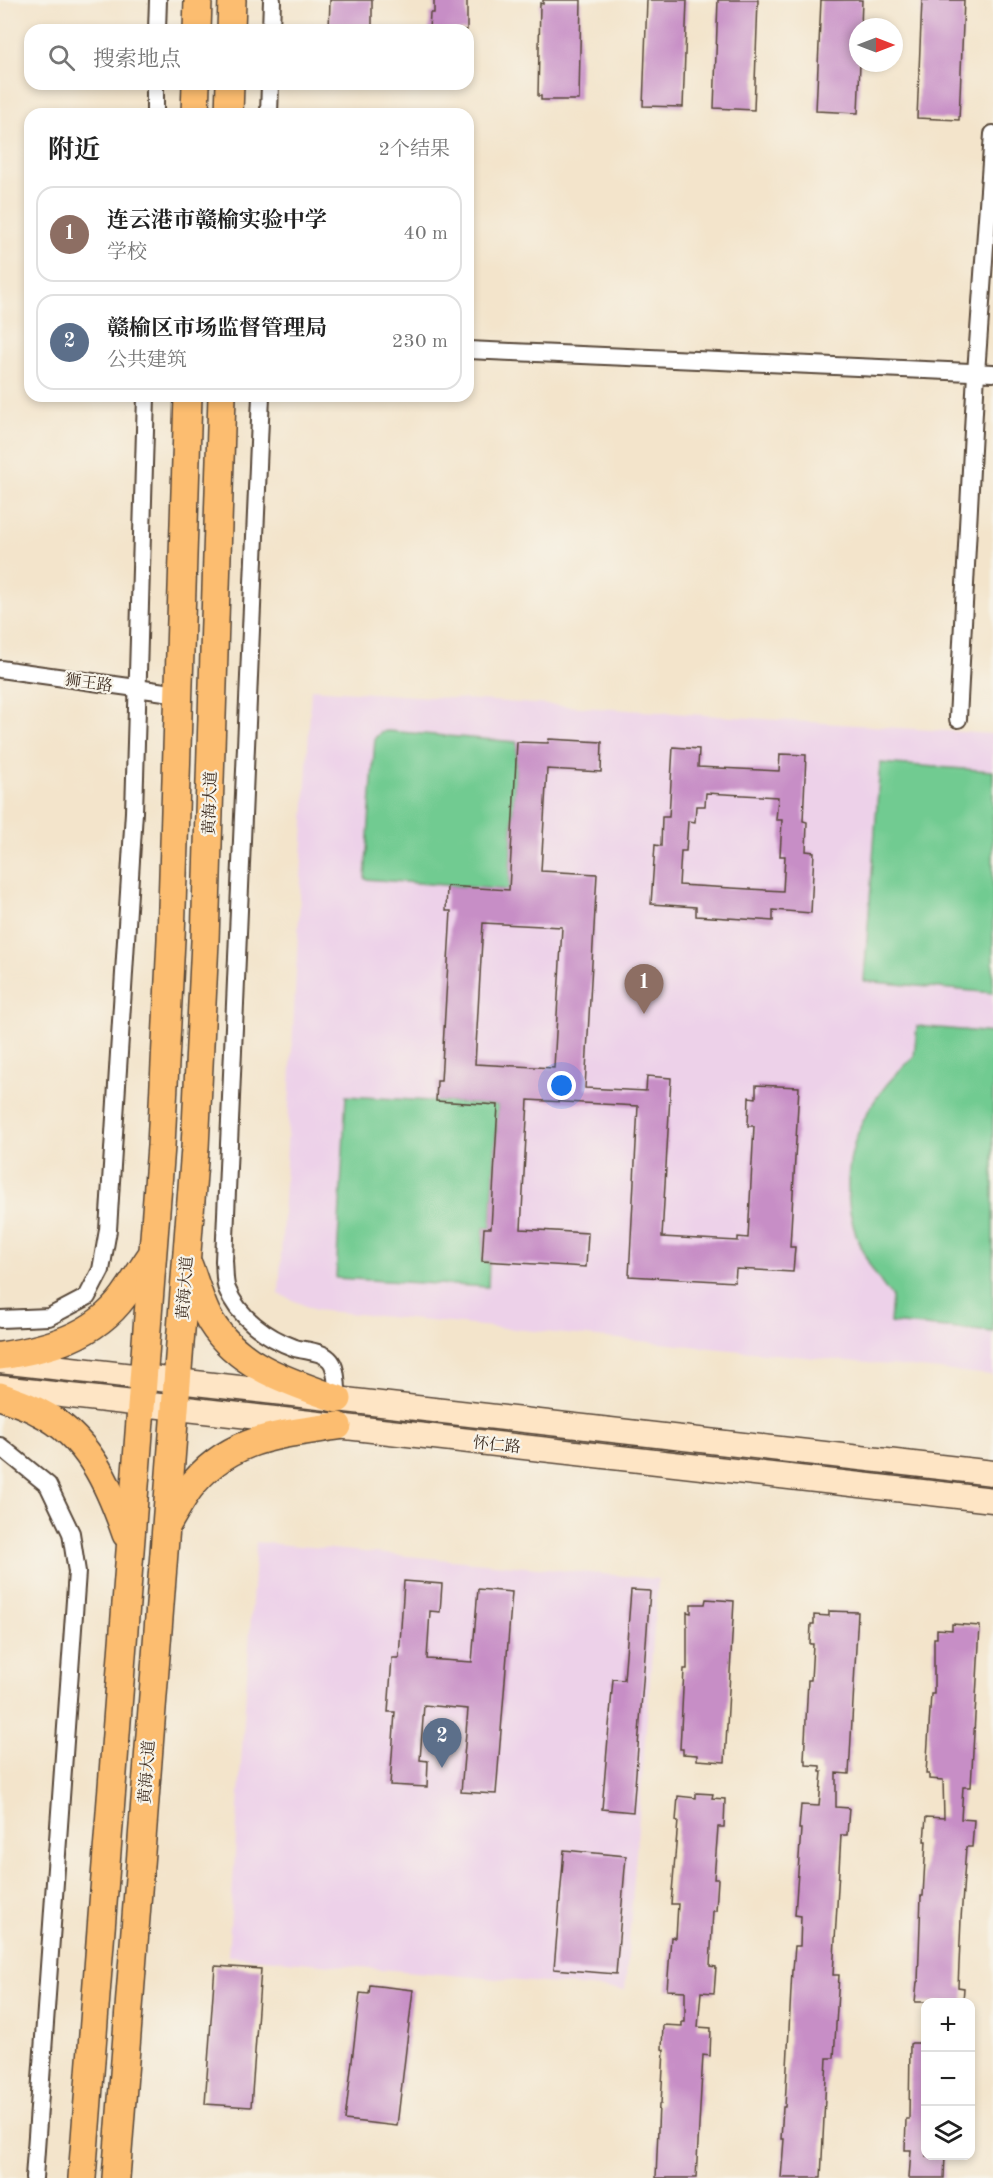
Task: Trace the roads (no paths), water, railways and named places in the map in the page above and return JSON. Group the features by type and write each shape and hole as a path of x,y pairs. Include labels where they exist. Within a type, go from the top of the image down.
{"main road":[{"path":"197,24 198,0"},
{"path":"231,24 232,0"},
{"path":"195,108 196,90"},
{"path":"229,108 230,90"},
{"name":"黄海大道","path":"82,2178 161,1146 171,939 188,402"},
{"name":"黄海大道","path":"116,2178 195,1148 205,950 222,402"},
{"path":"0,1356 32,1351 63,1342 87,1331 124,1297 152,1254"},
{"path":"186,1258 209,1320 224,1341 246,1360 274,1376 338,1399"},
{"name":"怀仁路","path":"0,1361 338,1426 993,1500"},
{"name":"怀仁路","path":"0,1388 142,1390"},
{"name":"怀仁路","path":"175,1394 338,1399 993,1473"},
{"path":"0,1396 40,1412 70,1432 108,1486 130,1545"},
{"path":"165,1528 189,1490 204,1473 230,1452 248,1442 338,1426"}],"street":[{"path":"157,24 158,0"},
{"path":"271,24 272,0"},
{"path":"155,90 155,108"},
{"path":"269,108 270,90"},
{"path":"958,719 976,373 993,134"},
{"path":"474,350 993,373"},
{"path":"0,1319 49,1317 87,1297 101,1270 108,1230 134,812 146,402"},
{"path":"261,402 224,1261 227,1288 241,1313 263,1332 293,1347 320,1354 330,1360 334,1367 338,1399"},
{"name":"狮王路","path":"0,669 179,694"},
{"path":"0,1446 48,1485 71,1533 77,1572 34,2178"}],"place":[{"name":"连云港市赣榆实验中学","path":"644,1014"},
{"name":"赣榆区市场监督管理局","path":"442,1768"}]}
